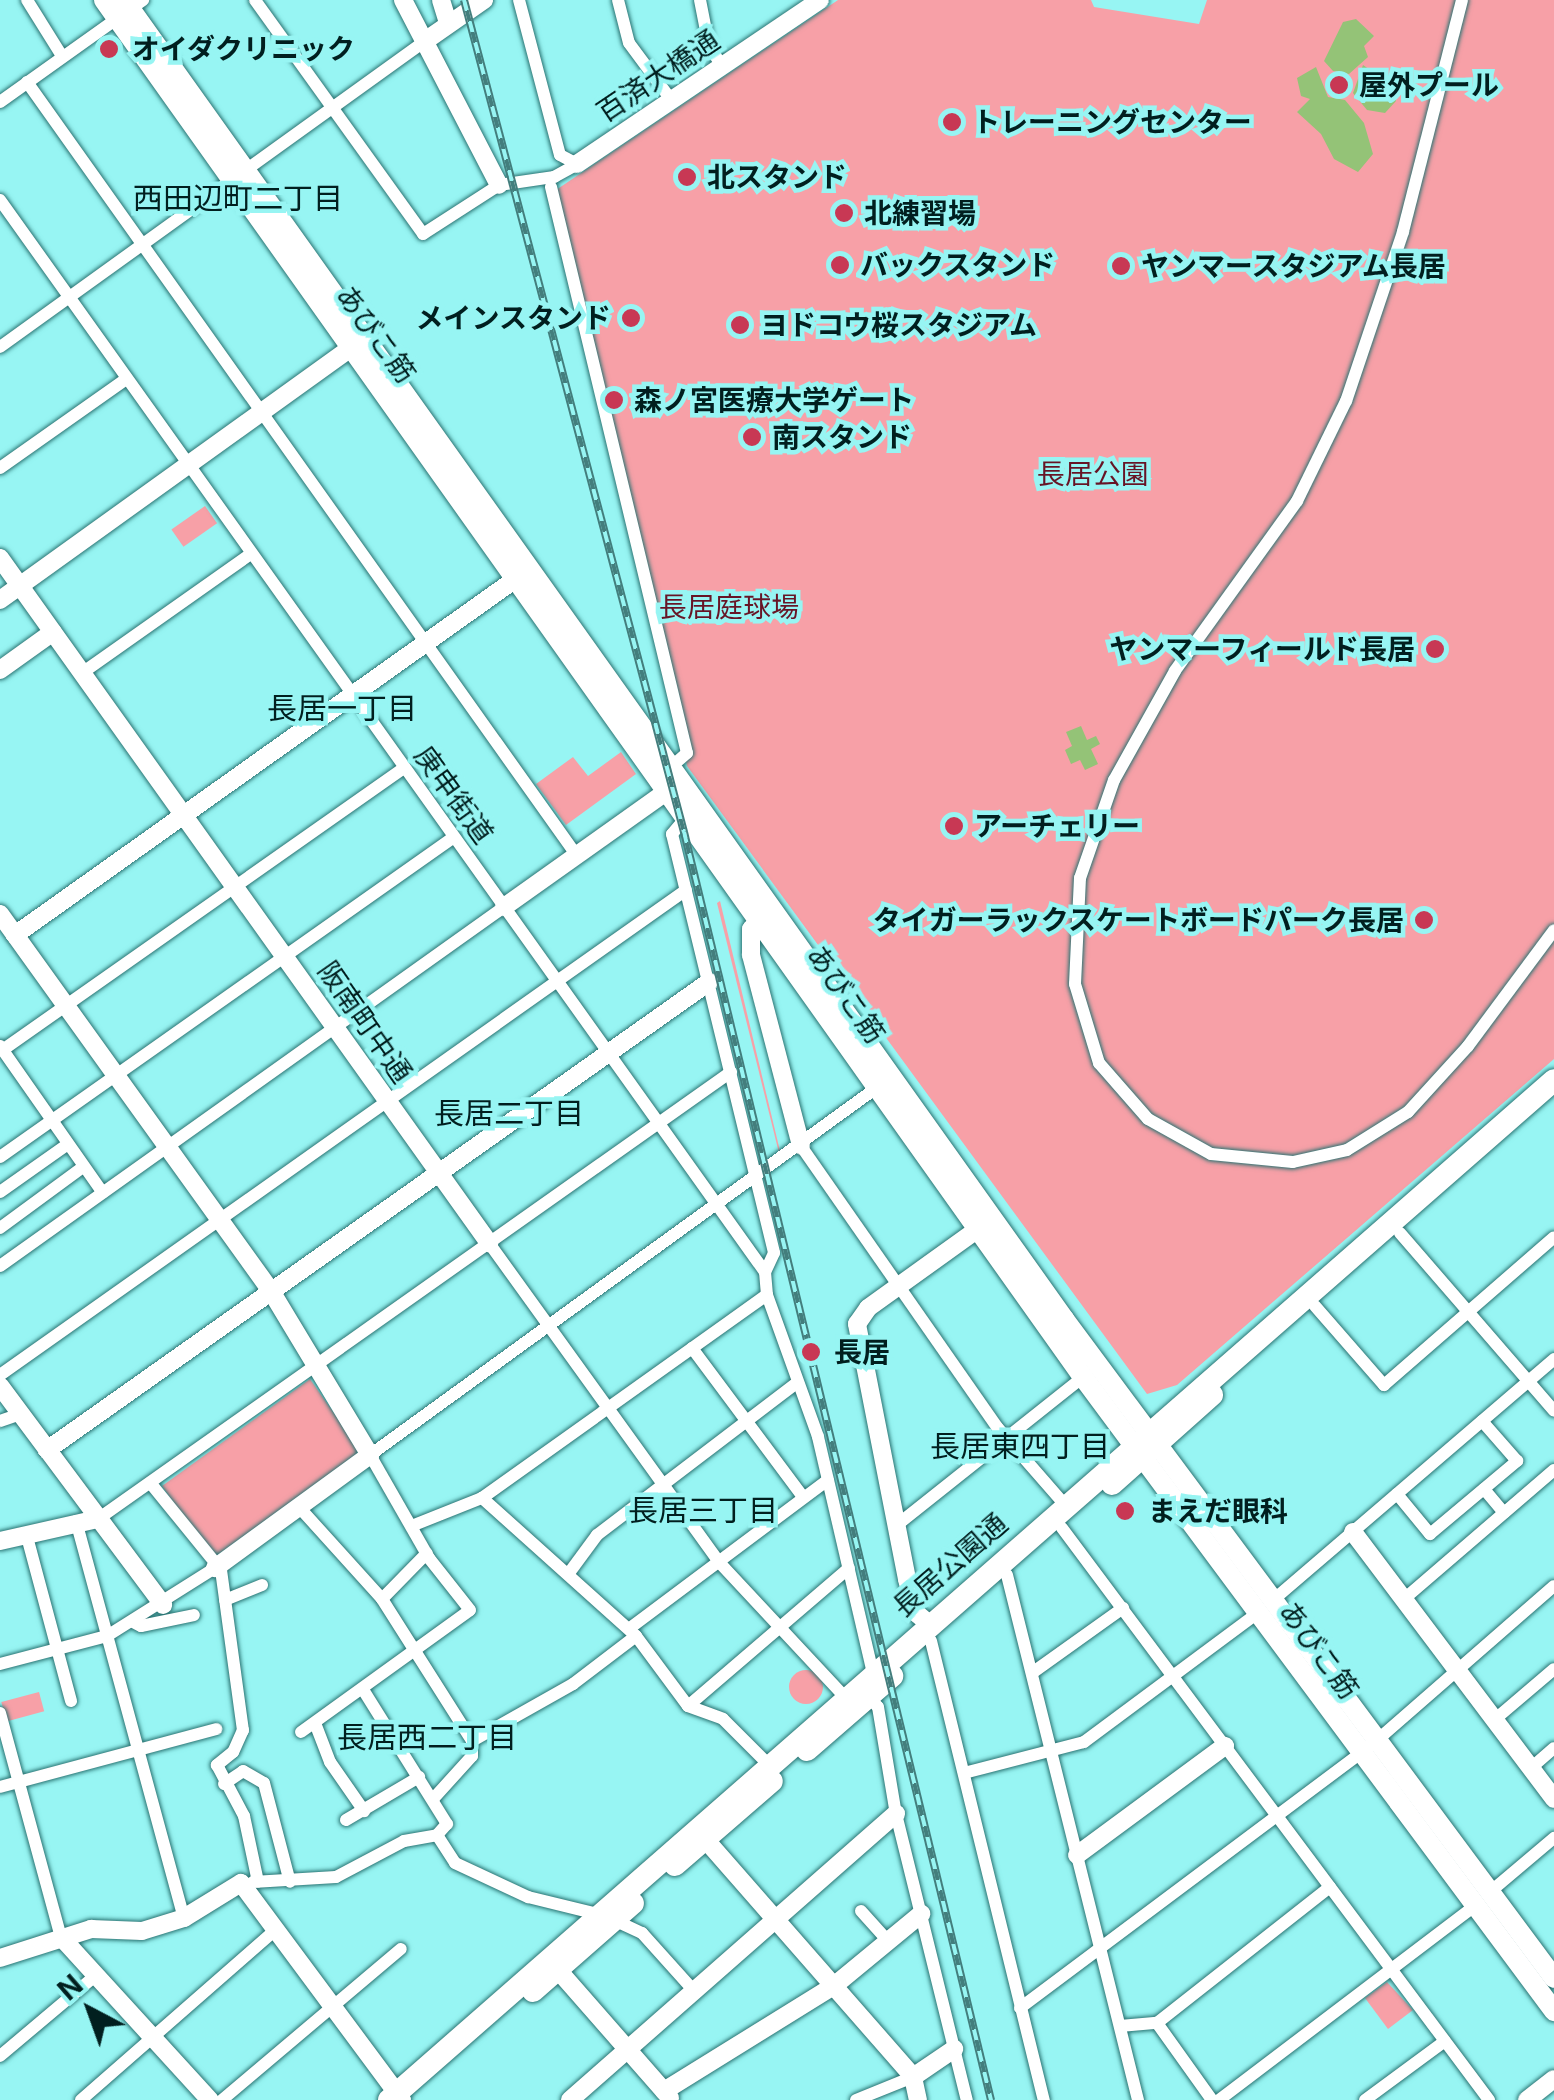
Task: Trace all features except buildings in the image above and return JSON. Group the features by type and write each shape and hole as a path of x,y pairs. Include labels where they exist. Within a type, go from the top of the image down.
{"highway":[{"name":"長居公園通","path":"399,2098 700,1833 869,1697 929,1632 1554,1080"},
{"name":"長居公園通","path":"1145,1444 1315,1306 1554,1098"},
{"name":"長居公園通","path":"700,1833 768,1764 844,1697 1006,1575 1063,1517"},
{"name":"長居公園通","path":"399,2098 558,1970 606,1917"}],"main road":[{"name":"あびこ筋","path":"104,0 128,7 239,174 882,1063 1145,1444 1483,1899 1554,2011"},
{"name":"あびこ筋","path":"524,573 688,816 1083,1377 1145,1444"},
{"name":"あびこ筋","path":"1483,1899 1554,1978"}],"street":[{"path":"27,0 62,56"},
{"path":"255,0 423,234 500,186 554,177 577,164"},
{"path":"403,0 500,186"},
{"path":"441,0 448,23"},
{"path":"0,347 484,0"},
{"path":"519,0 560,155 577,164"},
{"path":"618,0 629,42 672,101"},
{"path":"700,0 709,46 722,66"},
{"name":"百済大橋通","path":"577,164 722,66 797,8 820,0"},
{"path":"1462,0 1403,232 1346,401 1296,501 1174,671 1114,780 1080,878 1074,984 1099,1063 1148,1118 1211,1154 1294,1162 1347,1150 1408,1112 1476,1037 1554,930"},
{"path":"0,102 128,7"},
{"path":"27,82 577,856"},
{"path":"551,187 687,753 680,760"},
{"name":"庚申街道","path":"0,200 5,218 69,298 765,1272"},
{"path":"0,600 359,343"},
{"path":"0,468 126,379"},
{"path":"82,673 251,554"},
{"name":"阪南町中通","path":"0,558 718,1561 844,1697"},
{"path":"15,935 524,573"},
{"path":"0,670 53,632"},
{"path":"102,1193 2,1048 404,768"},
{"path":"1,1263 670,789"},
{"path":"688,816 672,834 774,1253 765,1272 767,1295 794,1384 809,1411 873,1672"},
{"path":"0,1157 454,838"},
{"path":"0,1376 686,890"},
{"path":"0,914 271,1291 413,1523 426,1554 470,1610 364,1691 301,1732"},
{"path":"760,919 751,929 751,955 801,1146 1172,1676 1489,2100"},
{"path":"48,1450 709,982"},
{"path":"0,1664 106,1636 163,1605 879,1088 882,1063"},
{"path":"0,1540 98,1519 731,1072"},
{"path":"0,1192 68,1144"},
{"path":"0,1228 83,1167"},
{"path":"978,1229 897,1287 856,1324 916,1613 929,1632 1044,2100"},
{"path":"1400,1233 1554,1411"},
{"path":"1315,1306 1384,1385 1554,1238"},
{"path":"413,1523 482,1498 767,1295"},
{"path":"692,1348 803,1497"},
{"path":"964,1773 1084,1742 1265,1607 1554,1359"},
{"path":"897,1526 1003,1435 1083,1377"},
{"path":"569,1573 597,1535 794,1384"},
{"path":"0,1386 163,1605"},
{"path":"0,1421 20,1414"},
{"path":"1397,1494 1430,1534 1517,1461 1482,1421"},
{"path":"1404,1599 1554,1470"},
{"path":"472,1741 573,1684 718,1561 828,1480"},
{"path":"152,1484 215,1568 225,1600 242,1730 233,1752 217,1766 244,1816 249,1883 276,1929 399,2098"},
{"path":"1484,1489 1504,1514"},
{"path":"482,1498 633,1632 688,1706 723,1719 768,1764"},
{"path":"299,1507 382,1600 472,1741 474,1753 434,1799"},
{"path":"76,1521 184,1918"},
{"path":"1354,1532 1554,1799"},
{"path":"26,1533 71,1701"},
{"path":"382,1600 426,1554"},
{"path":"688,1706 848,1568"},
{"path":"1006,1575 1138,2100"},
{"path":"225,1600 262,1585"},
{"path":"1020,2008 1368,1747 1554,1586"},
{"path":"1032,1673 1123,1608"},
{"path":"133,1622 141,1626 194,1616"},
{"path":"1492,1721 1554,1669"},
{"path":"0,1958 91,1929 142,1931 184,1918 249,1883 336,1878 404,1841 437,1835 447,1824 364,1691"},
{"path":"869,1697 878,1707 896,1814 967,2100"},
{"path":"0,1713 60,1936 210,2100"},
{"path":"315,1724 330,1762 364,1811"},
{"path":"0,1787 216,1730"},
{"path":"1077,1856 1225,1746"},
{"path":"1531,1768 1554,1748"},
{"path":"224,1784 243,1771 264,1783 290,1882"},
{"path":"346,1820 419,1777"},
{"path":"570,2100 896,1814"},
{"path":"700,1833 912,2077 918,2100"},
{"path":"437,1835 455,1862 528,1897 606,1917 642,1933 695,1992"},
{"path":"1157,2023 1216,2100 1483,1899 1554,1838"},
{"path":"1120,2026 1157,2023 1330,1887"},
{"path":"861,1911 888,1941"},
{"path":"558,1970 668,2096 835,1985 921,1914"},
{"path":"81,2100 276,1929"},
{"path":"222,2100 400,1950"},
{"path":"0,2056 95,1976"},
{"path":"1365,2100 1445,2041"},
{"path":"856,2100 912,2077 954,2050"},
{"path":"1527,2100 1554,2079"}],"green space":[{"name":"長居公園","path":"838,0 1091,0 1094,7 1199,24 1207,0 1554,0 1554,1059 1177,1385 1147,1394 687,766 556,190"},
{"path":"205,506 217,523 183,547 171,530"},
{"path":"621,752 636,774 566,825 536,784 573,757 588,776"},
{"path":"720,901 780,1151 779,1153 717,903"},
{"path":"310,1379 359,1449 356,1456 213,1558 162,1486"},
{"path":"806,1670 818,1675 823,1687 818,1699 806,1704 794,1699 789,1687 794,1675"},
{"path":"39,1692 44,1711 7,1721 1,1702"},
{"path":"1387,1982 1413,2010 1388,2029 1365,1998"}],"shaded area":[{"path":"1356,19 1374,36 1364,46 1368,57 1349,74 1333,71 1324,61 1343,22"},
{"path":"1363,65 1393,86 1396,101 1385,113 1367,110 1353,93"},
{"path":"1316,67 1328,97 1345,100 1364,123 1373,154 1358,172 1334,159 1321,134 1297,112 1310,99 1301,96 1297,78"},
{"path":"1081,726 1087,740 1096,736 1100,744 1091,749 1098,764 1085,770 1080,760 1071,764 1065,750 1072,746 1066,732"}],"railway":[{"path":"464,0 684,832 991,2100"}],"place":[{"name":"オイダクリニック","path":"109,49"},
{"name":"屋外プール","path":"1339,85"},
{"name":"トレーニングセンター","path":"952,122"},
{"name":"北スタンド","path":"687,177"},
{"name":"北練習場","path":"844,213"},
{"name":"バックスタンド","path":"840,265"},
{"name":"ヤンマースタジアム長居","path":"1121,266"},
{"name":"メインスタンド","path":"631,318"},
{"name":"ヨドコウ桜スタジアム","path":"740,325"},
{"name":"森ノ宮医療大学ゲート","path":"614,400"},
{"name":"南スタンド","path":"752,437"},
{"name":"ヤンマーフィールド長居","path":"1435,649"},
{"name":"アーチェリー","path":"954,826"},
{"name":"タイガーラックスケートボードパーク長居","path":"1424,920"},
{"name":"長居","path":"811,1352"},
{"name":"まえだ眼科","path":"1125,1511"}],"district":[{"name":"西田辺町二丁目","path":"238,198"},
{"name":"長居一丁目","path":"342,708"},
{"name":"長居二丁目","path":"509,1113"},
{"name":"長居東四丁目","path":"1020,1446"},
{"name":"長居三丁目","path":"703,1510"},
{"name":"長居西二丁目","path":"427,1737"}],"park label":[{"name":"長居庭球場","path":"729,607"}]}
